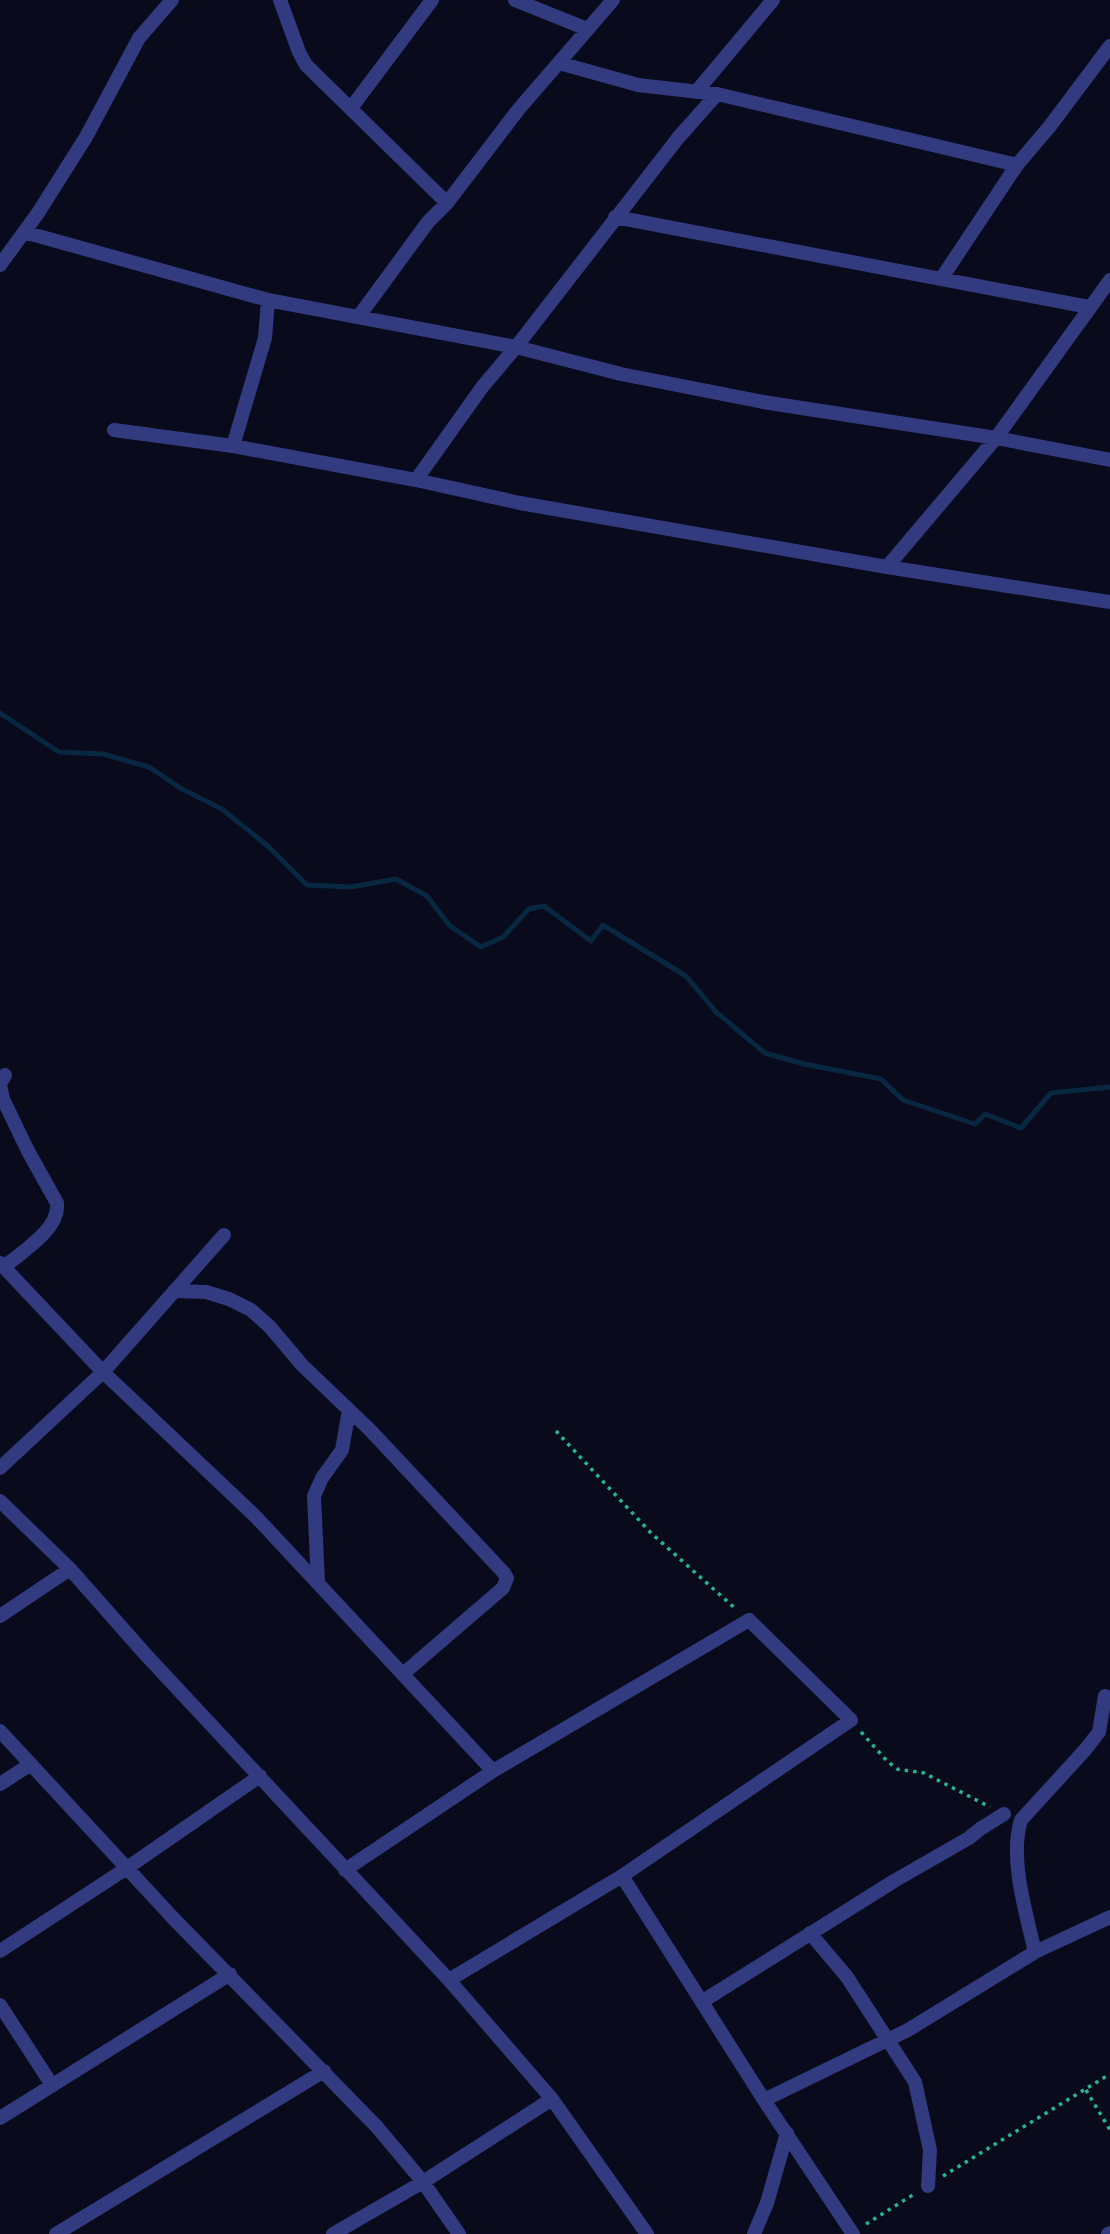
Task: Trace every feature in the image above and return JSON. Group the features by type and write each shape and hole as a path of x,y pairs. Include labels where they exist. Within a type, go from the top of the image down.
{"street":[{"path":"0,265 86,137 139,38 172,0"},
{"path":"280,0 306,65 447,204"},
{"path":"351,108 432,0"},
{"path":"515,0 587,29"},
{"path":"359,316 428,222 447,204 518,110 613,0"},
{"path":"696,92 773,0"},
{"path":"941,279 1017,165 1110,46"},
{"path":"559,63 638,85 717,94 832,119 1017,165"},
{"path":"416,480 483,386 678,138 717,94"},
{"path":"615,217 1089,307"},
{"path":"24,232 268,300 516,347 621,374 737,397 996,438 1110,460"},
{"path":"887,567 996,438 1110,280"},
{"path":"233,446 265,338 268,300"},
{"path":"114,430 233,446 416,480 520,503 887,567 1110,602"},
{"path":"5,1074 1,1084 3,1098 28,1152 57,1203 58,1212 47,1231 2,1265 103,1373 257,1517 493,1771"},
{"path":"0,1468 103,1373 224,1235"},
{"path":"174,1291 206,1292 251,1310 270,1326 302,1365 349,1410 507,1578 503,1588 402,1674"},
{"path":"318,1583 314,1496 322,1478 342,1450 349,1410"},
{"path":"0,1501 70,1569 146,1655 449,1980 552,2099 648,2234"},
{"path":"0,1616 70,1569"},
{"path":"345,1870 493,1771 749,1620 851,1720 622,1876 449,1980"},
{"path":"1035,1952 1023,1901 1018,1832 1021,1820 1099,1732 1105,1696"},
{"path":"0,1731 127,1868 377,2127 423,2182 459,2234"},
{"path":"0,1784 31,1764"},
{"path":"0,1951 260,1776"},
{"path":"703,2001 894,1881 969,1839 1004,1814"},
{"path":"622,1876 764,2100 853,2233"},
{"path":"764,2100 908,2030 1035,1952 1110,1917"},
{"path":"810,1933 847,1977 915,2082 930,2150 928,2186"},
{"path":"0,2118 229,1974"},
{"path":"0,2006 52,2085"},
{"path":"56,2234 324,2071"},
{"path":"333,2234 423,2182 552,2099"},
{"path":"754,2234 767,2203 786,2133"}],"path":[{"path":"555,1432 651,1533 749,1620"},
{"path":"851,1720 887,1762 897,1769 924,1773 1004,1814"},
{"path":"853,2233 1110,2074"},
{"path":"1086,2090 1110,2130"}],"waterway":[{"path":"0,713 59,752 103,754 149,767 182,789 222,809 270,848 307,885 351,887 396,879 427,896 450,926 481,947 503,937 529,909 544,906 591,941 603,925 686,976 716,1012 765,1053 804,1064 881,1079 903,1100 975,1124 985,1114 1021,1128 1051,1093 1110,1087"}]}
